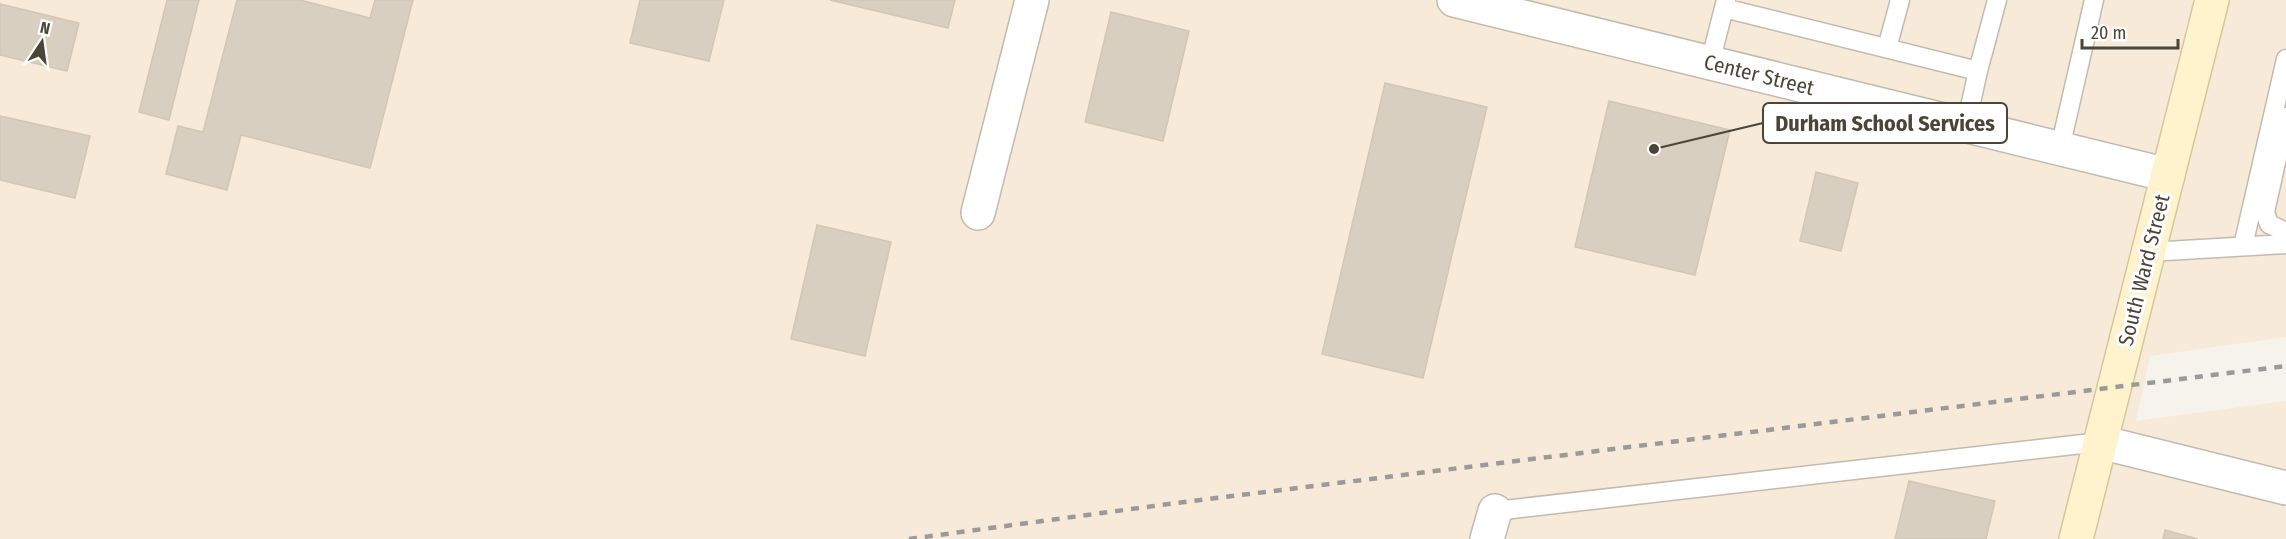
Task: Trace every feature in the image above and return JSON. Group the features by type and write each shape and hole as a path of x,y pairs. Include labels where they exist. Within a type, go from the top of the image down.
{"street":[{"path":"978,213 1032,0"},
{"name":"Center Street","path":"1454,0 2168,175"},
{"name":"South Ward Street","path":"2076,539 2212,0"},
{"path":"2100,442 2286,488"}],"lane":[{"path":"1887,48 1900,0"},
{"path":"1966,125 1997,0"},
{"path":"2060,148 2094,0"},
{"path":"1710,63 1725,4 1978,71"},
{"path":"2243,246 2286,59"},
{"path":"2286,117 2265,213 2270,225 2286,232"},
{"path":"2149,252 2286,244"},
{"path":"1491,525 2100,442"}],"shaded area":[{"path":"0,0 2286,0 2286,337 2150,356 2136,421 2286,401 2286,539 0,539"}],"building":[{"path":"167,0 199,0 169,120 139,112"},
{"path":"237,0 300,0 370,18 375,0 413,0 370,168 241,135 227,190 166,174 178,126 203,132"},
{"path":"640,0 724,0 709,61 630,43"},
{"path":"830,0 955,0 948,28"},
{"path":"0,4 79,23 67,71 0,55"},
{"path":"1111,12 1189,31 1163,141 1085,122"},
{"path":"1385,83 1487,107 1423,378 1322,354"},
{"path":"1609,101 1730,130 1695,275 1575,247"},
{"path":"0,116 90,136 75,198 0,180"},
{"path":"1816,172 1858,183 1841,251 1800,241"},
{"path":"817,225 891,242 865,356 791,339"},
{"path":"1909,481 1995,501 1986,539 1895,539"},
{"path":"2165,530 2198,539 2163,539"}],"railway":[{"path":"909,539 1176,503 2286,366"}],"place":[{"name":"Durham School Services","path":"1654,149"}]}
